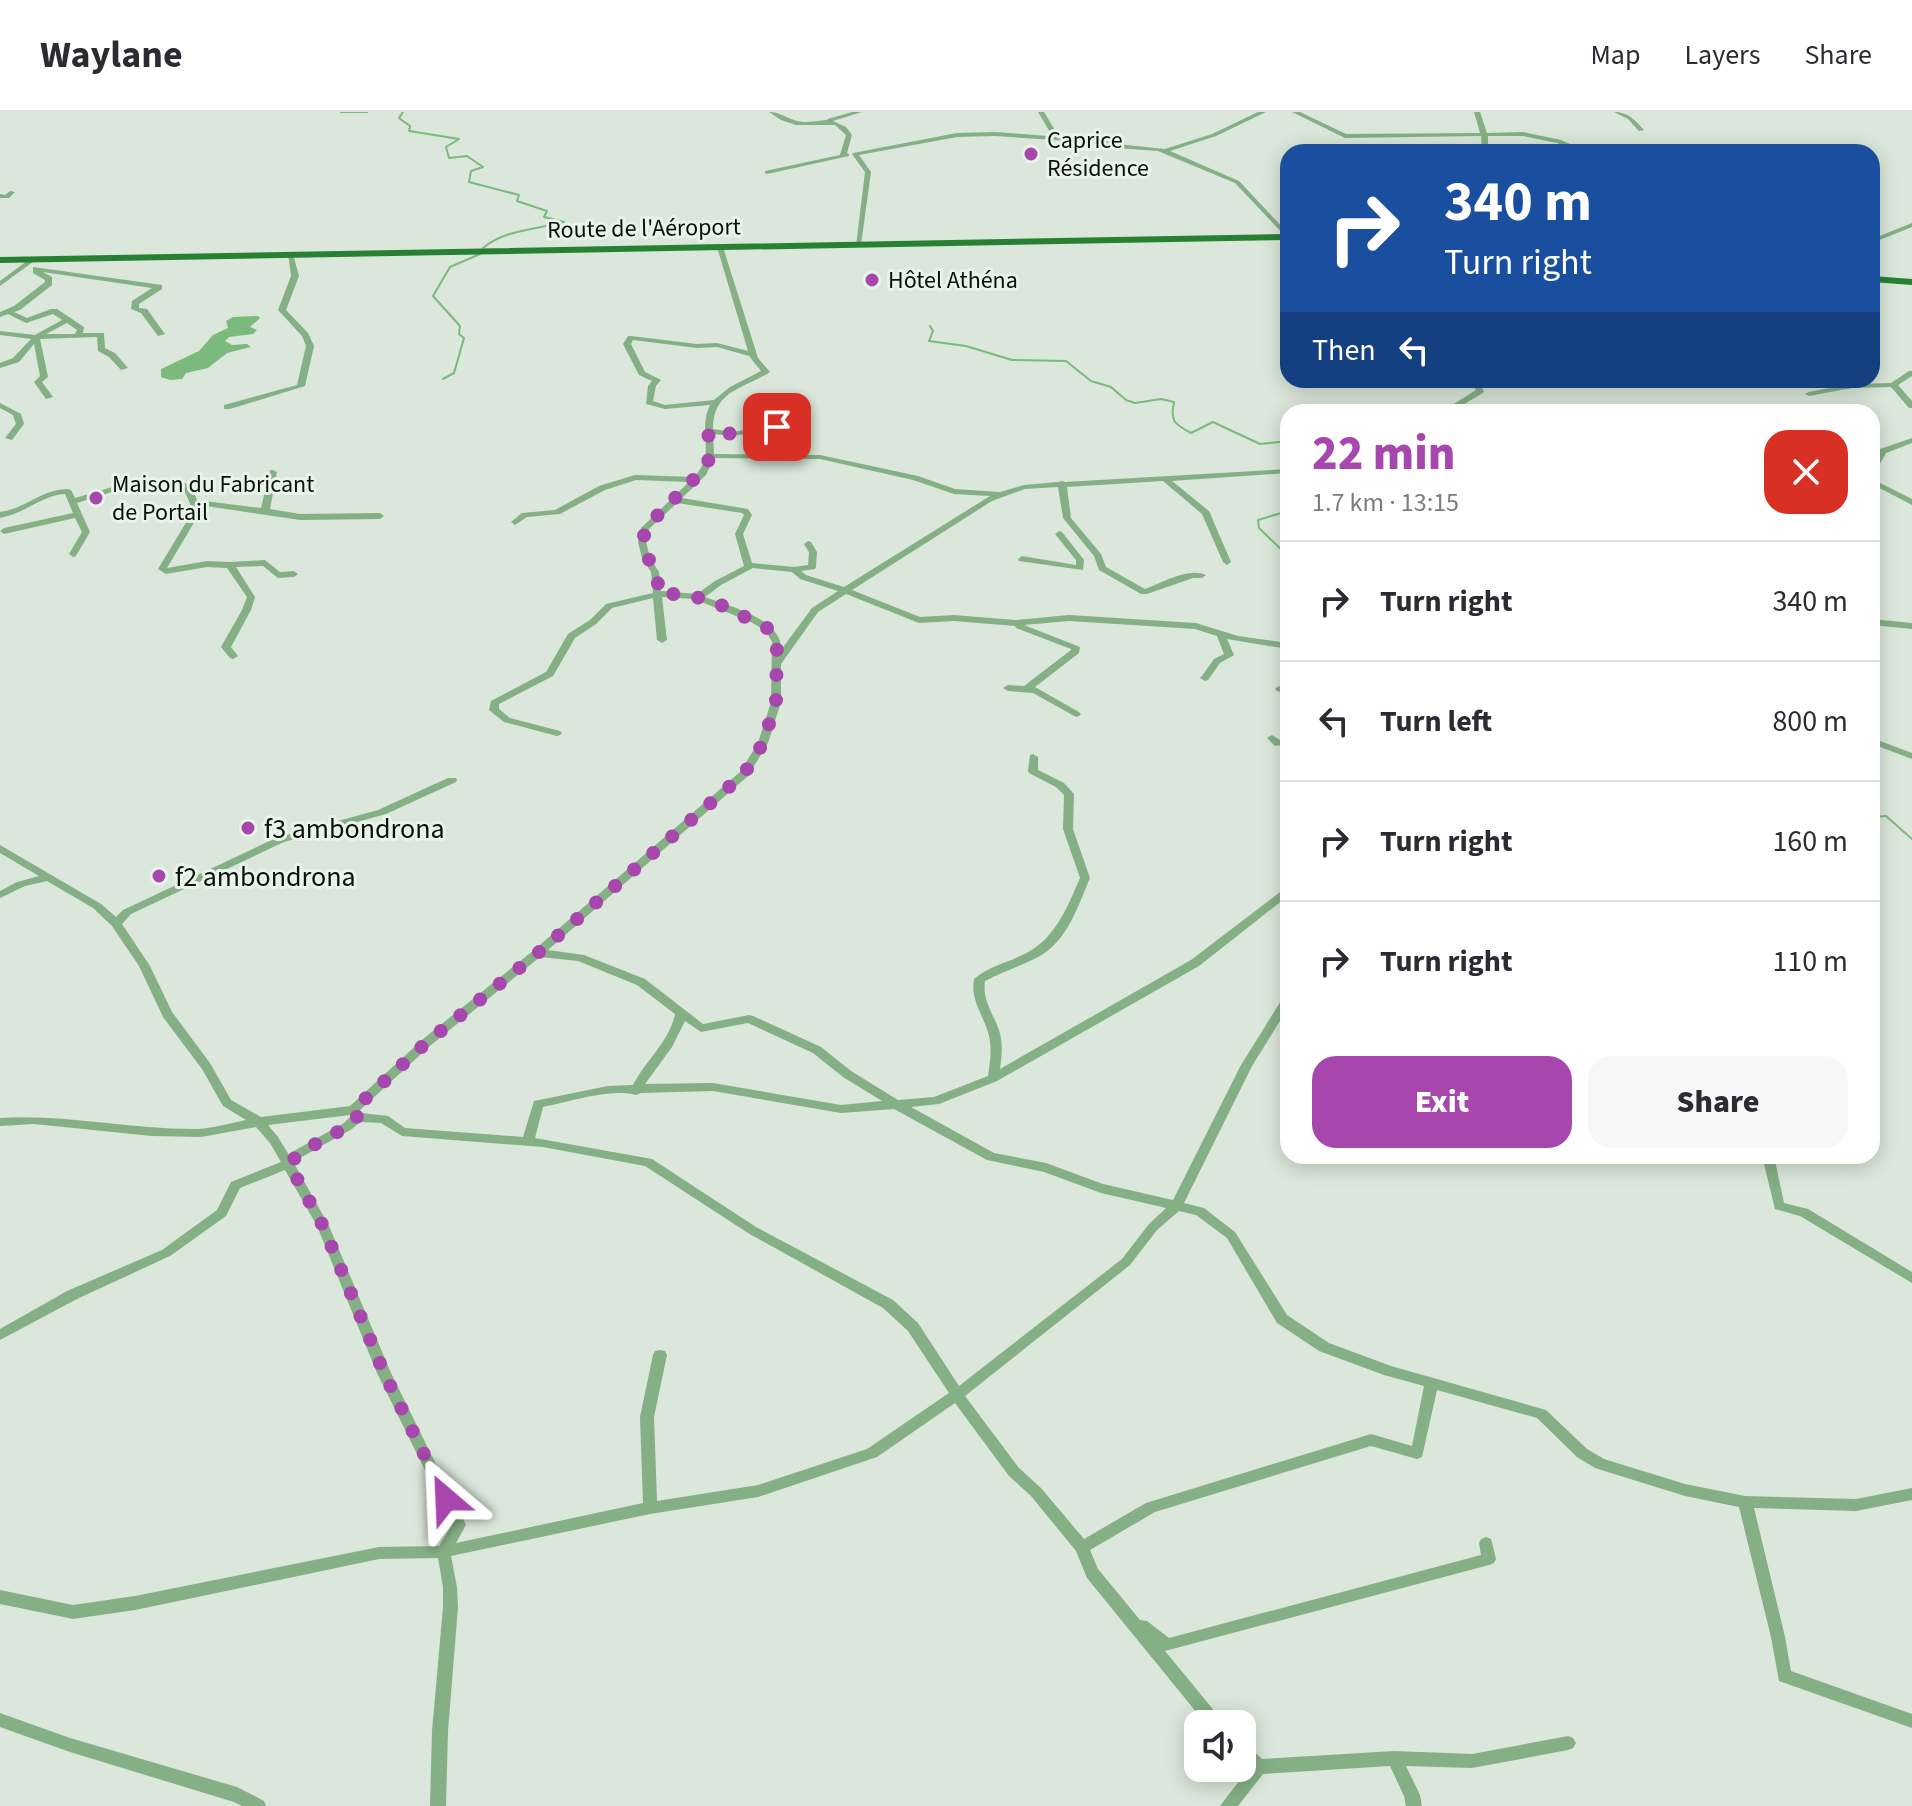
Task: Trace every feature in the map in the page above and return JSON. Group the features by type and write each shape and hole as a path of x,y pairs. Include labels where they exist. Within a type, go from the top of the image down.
{"main road":[{"name":"Route de l'Aéroport","path":"0,260 36,262 858,242 1280,237"},
{"path":"1880,280 1912,282"}],"street":[{"path":"772,112 798,124 859,112"},
{"path":"1041,112 1053,132 1050,139"},
{"path":"1165,151 1214,135 1263,112"},
{"path":"1295,112 1345,136 1523,134 1566,144 1570,133"},
{"path":"1477,112 1485,144"},
{"path":"1617,112 1630,118 1641,130"},
{"path":"830,120 849,132 843,155"},
{"path":"767,172 957,135 995,134 1100,141 1165,151 1237,182 1280,228"},
{"path":"855,154 868,172 858,242"},
{"path":"0,196 7,197 12,192"},
{"path":"1880,238 1912,225"},
{"path":"720,247 754,354 766,372 716,402 665,407 649,402 652,386 657,380 642,373 627,344 631,338 697,346 717,345 754,354"},
{"path":"227,407 301,386 310,346 305,335 282,310 295,276 290,254"},
{"path":"4,313 49,283 36,262"},
{"path":"0,284 36,262 159,287 135,303 135,309 144,311 161,334"},
{"path":"4,313 26,321 54,311 81,329 78,336"},
{"path":"0,366 16,360 36,337 67,320"},
{"path":"0,333 36,337 101,335 101,349 124,368"},
{"path":"36,337 44,377 38,382 49,397"},
{"path":"1880,385 1893,385 1912,373"},
{"path":"1893,385 1912,406"},
{"path":"1458,404 1480,391 1478,388"},
{"path":"1809,394 1841,388"},
{"path":"662,640 655,572 646,558 642,542 645,528 677,500 707,466 711,456 707,443 709,421 716,402"},
{"path":"2,407 17,414 20,424 9,438"},
{"path":"709,431 733,434 777,427"},
{"path":"1880,456 1883,451 1912,440"},
{"path":"711,456 820,457 915,478 954,491 1004,494"},
{"path":"265,511 273,472"},
{"path":"776,664 815,610 989,499 1024,487 1062,483 1166,480 1280,472"},
{"path":"515,522 525,515 557,512 602,488 635,477 696,480"},
{"path":"1166,480 1206,513 1227,562"},
{"path":"72,502 133,483 180,482 195,502 197,511 162,569 265,563 278,575 294,574"},
{"path":"1062,483 1067,518 1098,556 1098,562"},
{"path":"1880,485 1912,502"},
{"path":"0,515 11,514 68,492 86,532 73,554"},
{"path":"677,500 745,511 748,515 739,534 740,547 750,566"},
{"path":"195,502 300,517 380,516"},
{"path":"4,531 77,515"},
{"path":"1022,559 1080,568 1080,560 1059,534"},
{"path":"699,597 750,566 794,570 812,567 813,552 808,544"},
{"path":"1080,560 1098,562 1117,580 1126,581 1144,592 1192,575 1202,575"},
{"path":"230,565 251,597 245,616 238,622 226,647 233,656"},
{"path":"794,570 803,577 919,620 962,618 1015,623 1069,618 1196,626 1221,634 1280,645"},
{"path":"0,1335 72,1295 166,1253 222,1213 235,1185 289,1164 296,1155 348,1126 355,1114 427,1042 538,953 744,774 763,743 776,702 777,642 769,629 699,597 659,594 609,606 593,622 571,636 550,674 494,703 494,710 507,720 557,733"},
{"path":"1015,623 1075,647 1076,651 1028,688"},
{"path":"1880,623 1912,626"},
{"path":"1205,678 1217,661 1229,655 1221,634"},
{"path":"1008,688 1028,688 1076,714"},
{"path":"1272,738 1280,743"},
{"path":"1880,744 1912,756"},
{"path":"993,1078 997,1052 992,1025 981,1008 977,992 980,979 1002,966 1035,954 1053,940 1085,878 1078,855 1067,838 1069,794 1060,785 1033,771 1033,757"},
{"path":"116,923 127,912 280,840 382,812 452,780"},
{"path":"0,848 97,906 116,923 144,966 167,1014 206,1066 227,1103 259,1122 289,1164 323,1226 384,1373 459,1525 443,1552"},
{"path":"0,895 21,884 48,877"},
{"path":"528,1141 538,1104 608,1090 713,1087 841,1109 935,1101 993,1078 1195,963 1280,897"},
{"path":"538,953 580,958 641,982 701,1028 749,1019 817,1050 847,1074 897,1105 991,1157 1046,1168 1101,1188 1200,1211 1231,1235 1282,1319 1324,1347 1376,1366 1541,1414 1582,1453 1600,1464 1685,1490 1745,1502 1856,1505 1912,1494"},
{"path":"0,1597 73,1612 135,1603 379,1553 443,1552 650,1508 758,1491 872,1453 957,1395 1126,1262 1153,1227 1176,1206 1247,1065 1280,1012"},
{"path":"636,1091 644,1071 673,1041 679,1030 681,1013"},
{"path":"0,1122 34,1120 152,1132 201,1133 259,1122 355,1114 384,1119 402,1132 528,1141 612,1153 648,1162 791,1253 859,1286 888,1304 913,1327 957,1395 1014,1472 1036,1492 1082,1547 1092,1573 1202,1710"},
{"path":"1770,1164 1779,1206 1804,1212 1912,1278"},
{"path":"650,1508 647,1417 660,1355"},
{"path":"1082,1547 1151,1507 1371,1440 1417,1453 1432,1382"},
{"path":"1745,1502 1778,1637 1784,1676 1912,1721"},
{"path":"1128,1616 1167,1645 1489,1559 1486,1543"},
{"path":"438,1806 439,1738 450,1614 447,1563 443,1552"},
{"path":"0,1720 70,1745 237,1795 258,1806"},
{"path":"1228,1806 1259,1767 1394,1758 1472,1761 1568,1743"},
{"path":"1394,1758 1414,1806"},
{"path":"1256,1764 1259,1767"}],"shaded area":[{"path":"233,317 260,318 250,327 257,330 253,334 229,337 225,341 251,347 227,353 208,368 186,373 182,379 161,377 161,369 199,351 213,335 228,328 226,321"}],"waterway":[{"path":"341,112 367,112"},
{"path":"403,112 399,118 410,126 409,131 459,139 446,147 449,158 467,156 483,167 471,171 469,182 519,195 517,201 547,211 544,217 564,222 501,237 483,248"},
{"path":"443,379 454,373 464,338 459,334 460,326 433,296 450,267 480,254"},
{"path":"930,326 933,331 929,341 966,346 1012,360 1066,361 1091,381 1111,387 1126,400 1135,403 1161,399 1174,402 1175,421 1191,433 1213,422 1260,444 1280,442"},
{"path":"1280,513 1258,520 1259,528 1280,548"},
{"path":"1880,816 1886,816 1912,839"}],"place":[{"name":"Caprice Résidence","path":"1031,154"},
{"name":"Hôtel Athéna","path":"872,280"},
{"name":"Maison du Fabricant de Portail","path":"96,498"},
{"name":"f3 ambondrona","path":"248,828"},
{"name":"f2 ambondrona","path":"159,876"}],"route":[{"path":"446,1499 384,1373 323,1226 289,1164 296,1155 348,1126 357,1117 353,1110 427,1042 538,953 744,774 763,743 776,702 777,642 769,629 715,602 684,594 659,594 655,572 646,558 642,542 645,528 707,466 711,456 707,443 709,431 733,434 777,427"}]}
